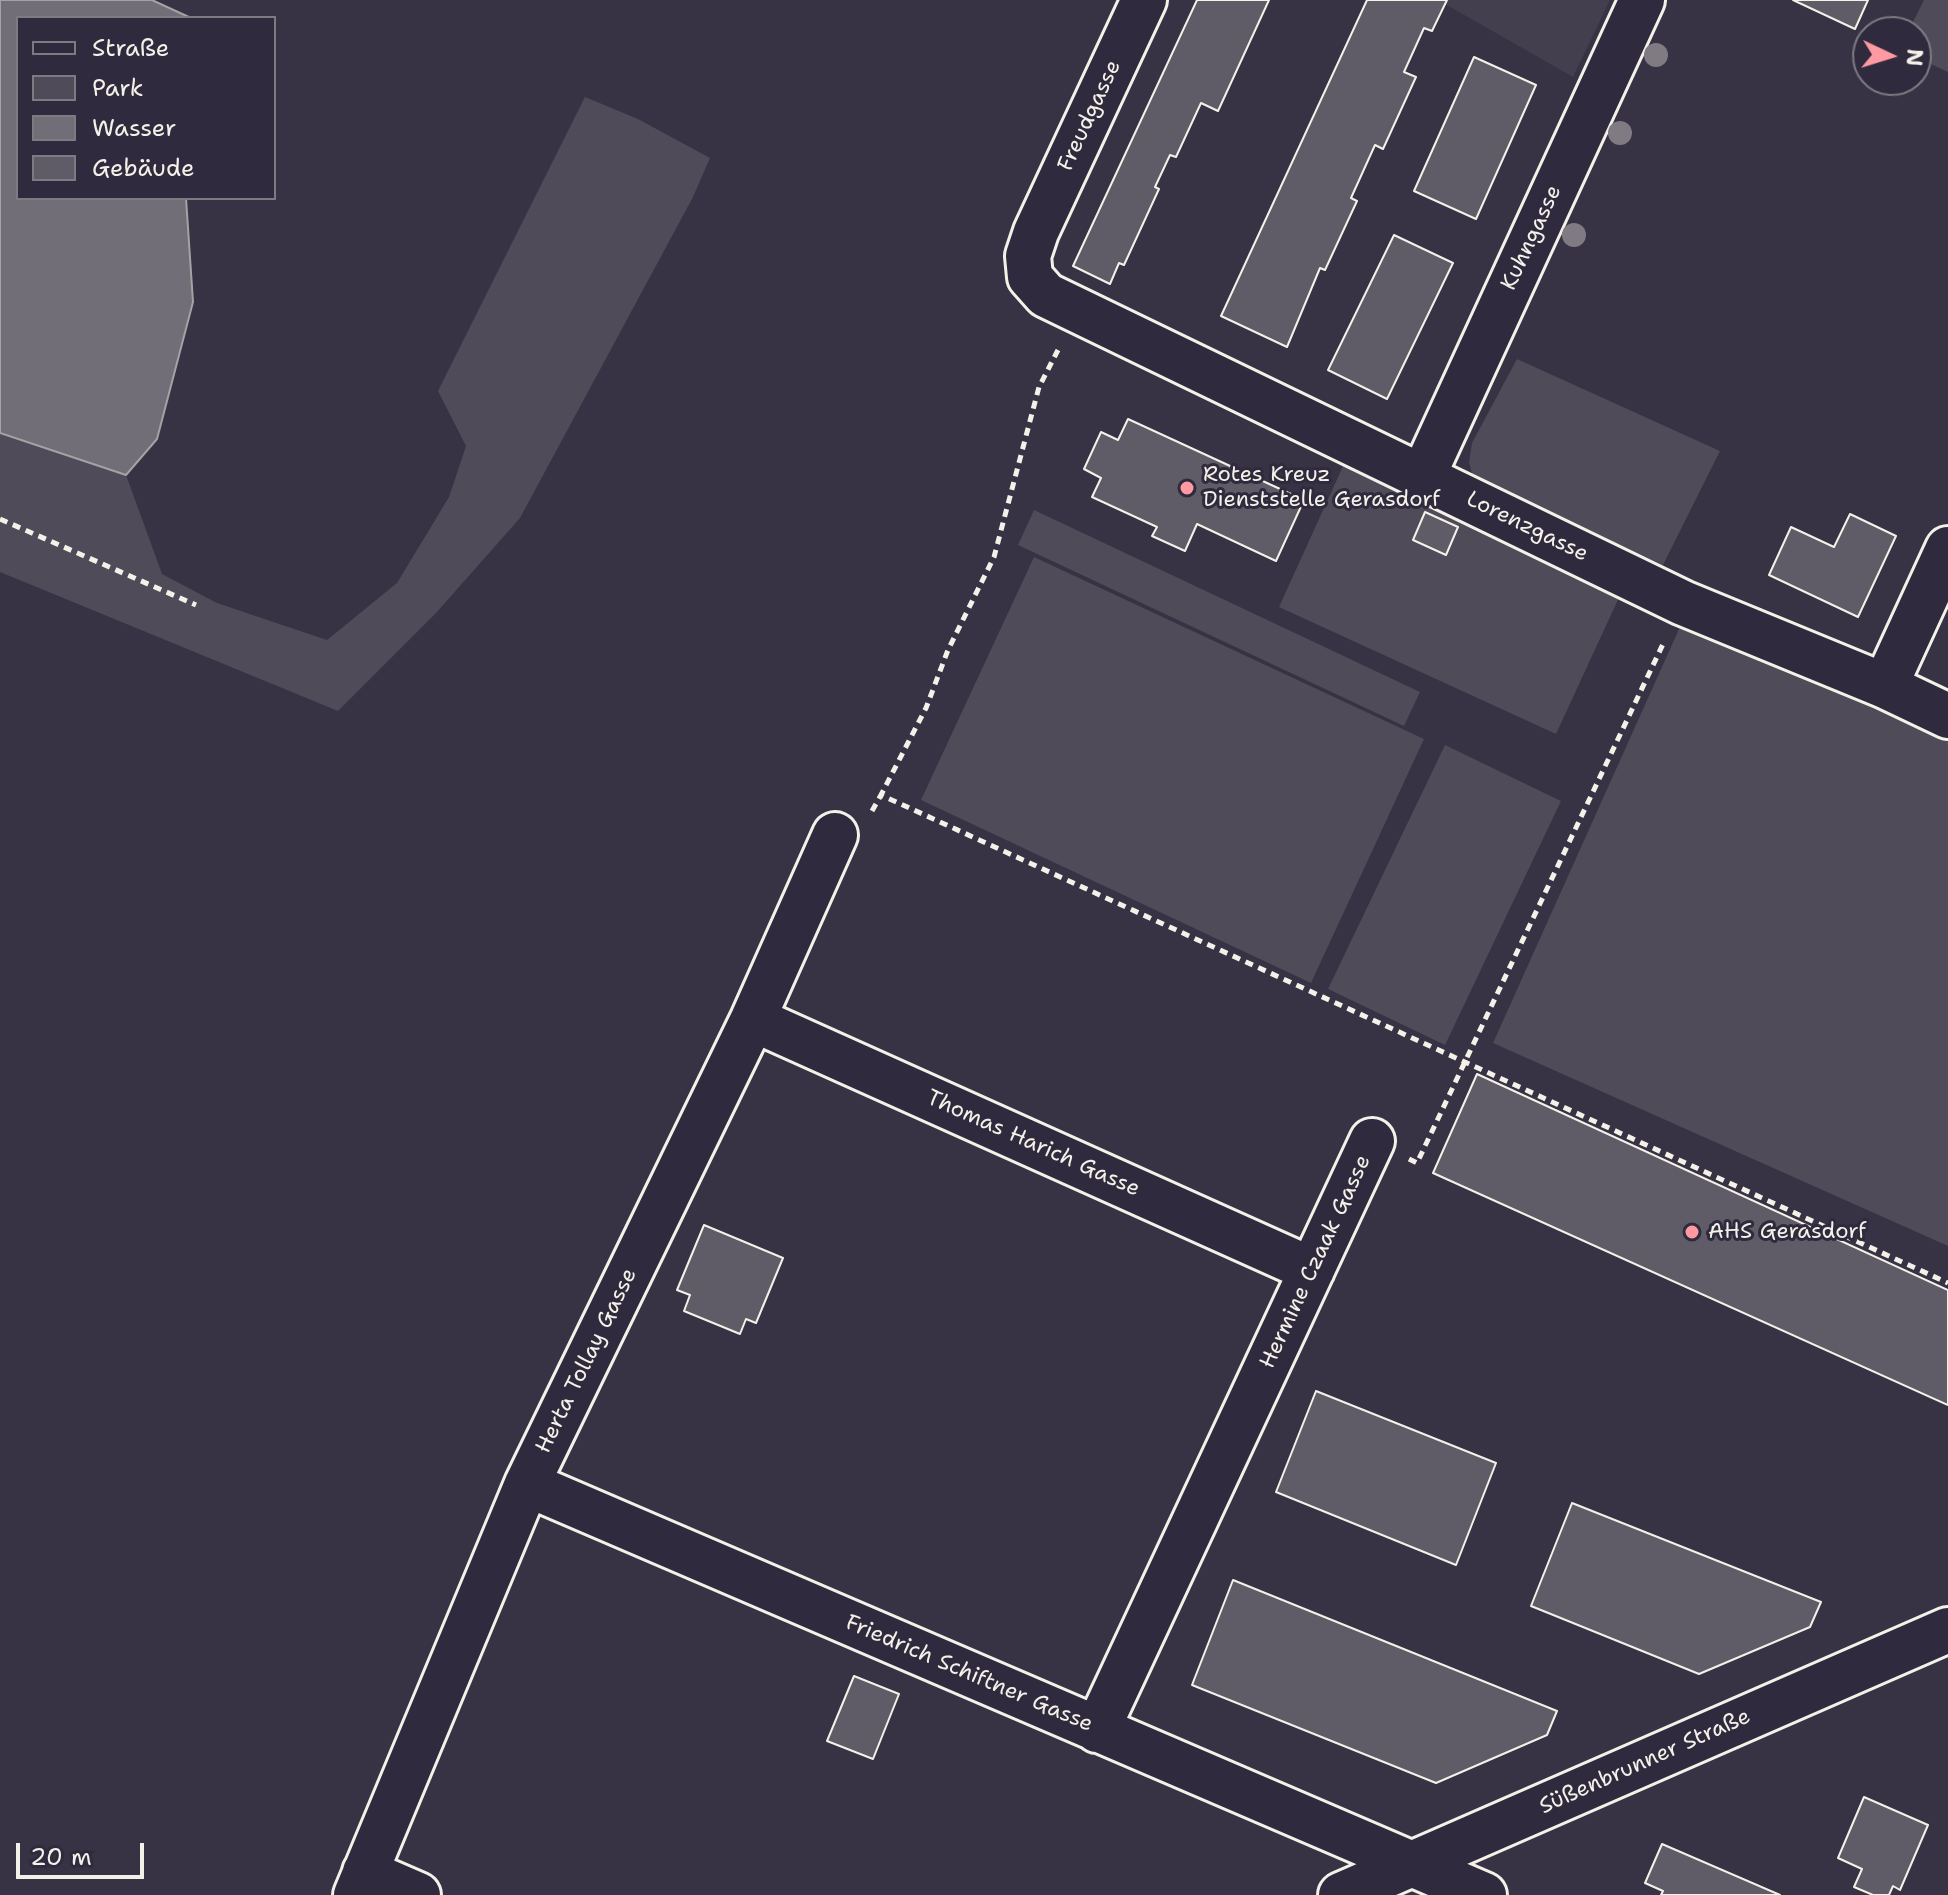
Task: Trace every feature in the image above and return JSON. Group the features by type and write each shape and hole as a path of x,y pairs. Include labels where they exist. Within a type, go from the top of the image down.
{"street":[{"name":"Freudgasse","path":"1036,232 1144,0"},
{"name":"Kuhngasse","path":"1423,476 1642,0"},
{"name":"Lorenzgasse","path":"1036,232 1028,256 1030,277 1046,295 1683,603 1885,686 1948,716"},
{"path":"1885,686 1948,549"},
{"name":"Herta Tollay Gasse","path":"360,1884 527,1484 753,1019 835,835"},
{"name":"Thomas Harich Gasse","path":"753,1019 1312,1270"},
{"name":"Hermine Czaak Gasse","path":"1097,1730 1372,1141"},
{"name":"Friedrich Schiftner Gasse","path":"527,1484 1484,1895"},
{"name":"Süßenbrunner Straße","path":"1341,1895 1948,1630"},
{"path":"360,1884 418,1895"}],"path":[{"path":"1078,311 1039,387 994,557 948,650 926,708 881,795 1948,1283"},
{"path":"0,519 196,605"},
{"name":"Hermine Czaak Gasse","path":"1372,1141 1417,1163 1683,603"}],"shaded area":[{"path":"1438,0 1610,0 1573,77"}],"green space":[{"path":"1924,0 1948,0 1948,72 1932,64 1932,16 1916,16"},
{"path":"585,97 638,119 710,158 693,197 520,518 436,613 338,711 0,572 0,433 126,475 162,574 217,603 327,640 397,583 449,497 466,446 438,391"},
{"path":"1517,359 1720,451 1663,565 1473,478 1469,462 1472,443"},
{"path":"1344,464 1622,591 1556,734 1279,607"},
{"path":"1034,510 1420,692 1404,726 1018,545"},
{"path":"1034,557 1424,739 1311,983 921,800"},
{"path":"1684,618 1948,740 1948,1246 1493,1043"},
{"path":"1445,745 1561,801 1445,1045 1328,989"}],"water":[{"path":"0,0 152,0 187,16 16,16 16,200 186,200 193,302 157,439 126,475 0,433"}],"building":[{"path":"1197,0 1269,0 1218,111 1201,103 1176,157 1170,155 1155,187 1159,189 1124,265 1119,263 1110,284 1073,266"},
{"path":"1367,0 1447,0 1432,31 1424,28 1404,72 1416,77 1383,149 1375,145 1351,198 1357,201 1325,270 1320,268 1287,347 1221,316"},
{"path":"1793,0 1868,0 1861,16 1852,16 1852,28"},
{"path":"1474,57 1536,85 1476,219 1414,191"},
{"path":"1394,235 1453,263 1387,399 1328,370"},
{"name":"Rotes Kreuz Dienststelle Gerasdorf","path":"1128,419 1304,500 1276,561 1197,524 1185,551 1152,536 1157,527 1092,497 1101,478 1084,469 1101,432 1118,440"},
{"path":"1425,512 1458,527 1446,555 1413,540"},
{"path":"1850,514 1896,536 1858,617 1769,575 1791,527 1834,547"},
{"name":"AHS Gerasdorf","path":"1477,1074 1948,1290 1948,1405 1433,1173"},
{"path":"704,1225 783,1258 756,1323 746,1319 740,1334 684,1311 690,1295 677,1290"},
{"path":"1316,1391 1496,1463 1456,1565 1276,1492"},
{"path":"1572,1503 1821,1602 1810,1627 1699,1674 1531,1606"},
{"path":"1233,1580 1557,1711 1547,1735 1436,1783 1192,1685"},
{"path":"854,1676 899,1694 873,1759 827,1741"},
{"path":"1864,1797 1928,1825 1900,1890 1893,1886 1889,1895 1873,1895 1854,1887 1862,1869 1838,1858"},
{"path":"1662,1844 1780,1895 1661,1895 1663,1891 1645,1883"}],"place":[{"name":"Rotes Kreuz Dienststelle Gerasdorf","path":"1187,488"},
{"name":"AHS Gerasdorf","path":"1692,1232"}]}
